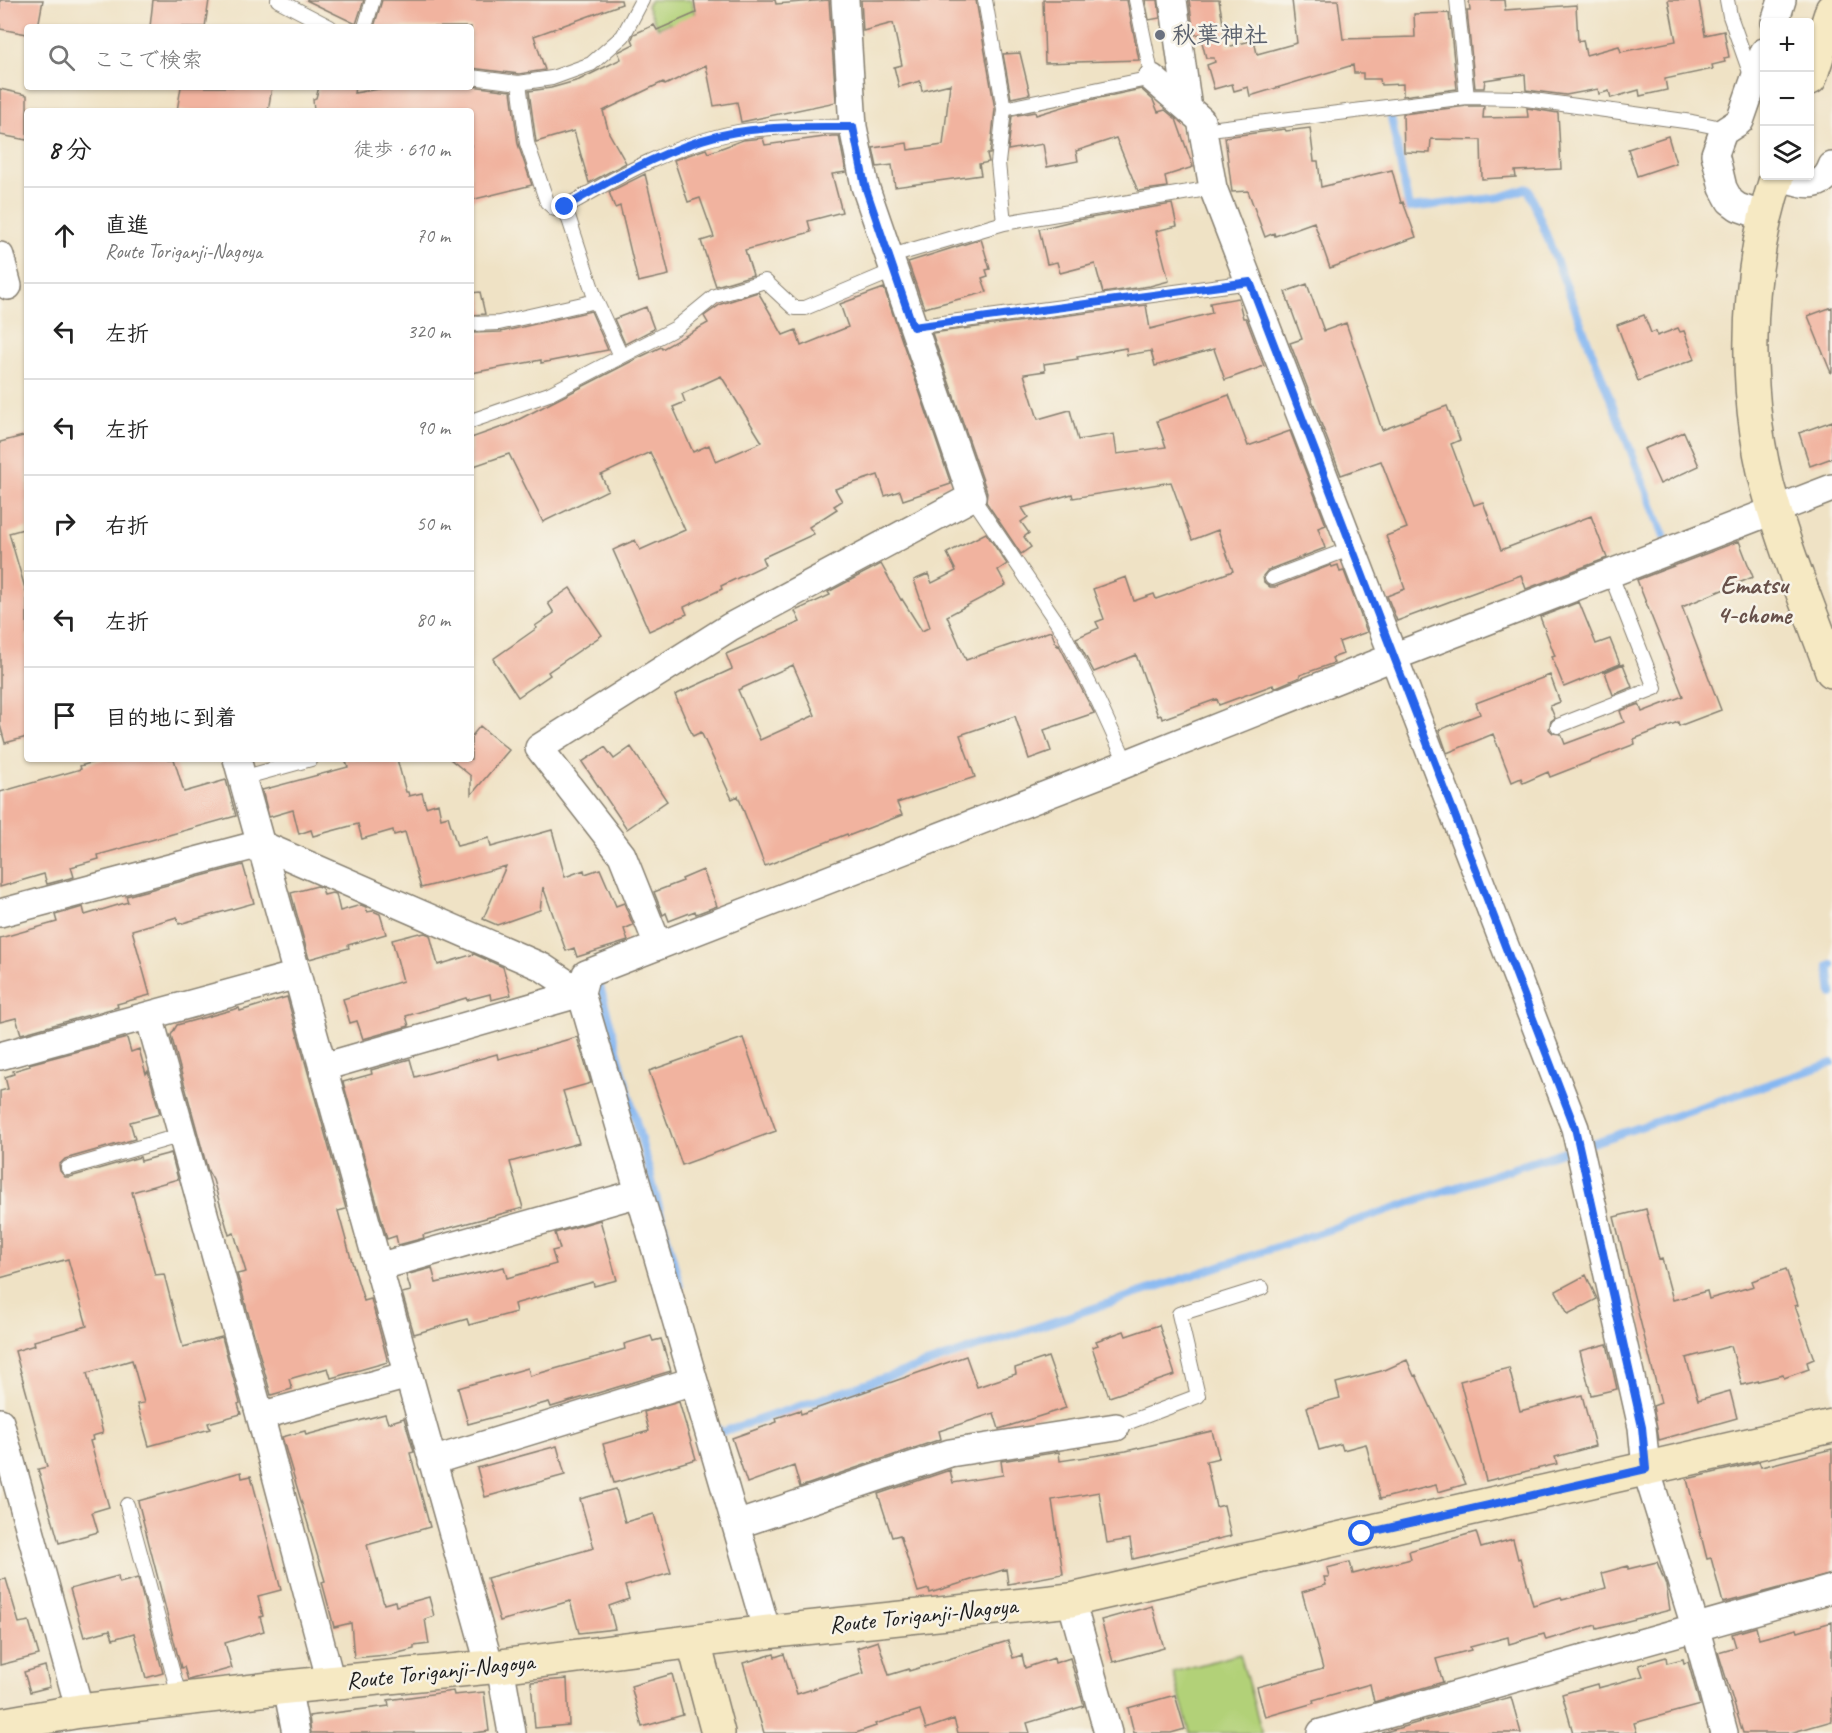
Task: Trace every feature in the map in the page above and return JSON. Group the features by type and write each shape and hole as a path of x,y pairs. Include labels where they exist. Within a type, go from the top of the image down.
{"main road":[{"path":"1811,72 1832,9"},
{"path":"1776,180 1758,257 1753,313 1752,369 1756,425 1774,512 1832,671"},
{"name":"Route Toriganji-Nagoya","path":"0,1725 80,1711 331,1682 495,1667 767,1632 1071,1600 1832,1426"},
{"path":"694,1643 718,1733"}],"street":[{"path":"658,945 622,855 539,748 730,627 972,497 865,186 853,127 845,0"},
{"path":"1173,0 1195,119 1213,188 1575,1128 1639,1415 1646,1469 1695,1626 1724,1733"},
{"path":"1775,18 1782,0"},
{"path":"1760,64 1740,121 1723,132 1715,154 1723,188 1730,201 1738,207 1766,217"},
{"path":"1152,78 1195,119"},
{"path":"1794,180 1819,183 1831,177"},
{"path":"0,256 12,287"},
{"path":"767,1632 581,993 586,974 1832,488"},
{"path":"239,769 432,1461 495,1667 512,1733"},
{"path":"0,913 260,844 542,968 581,993"},
{"path":"0,1056 297,975"},
{"path":"323,1067 581,993"},
{"path":"149,1016 331,1682"},
{"path":"378,1267 639,1193"},
{"path":"260,1416 408,1375"},
{"path":"432,1461 693,1381"},
{"path":"0,1422 6,1467 80,1711"},
{"path":"736,1526 950,1453 1116,1427"},
{"path":"1321,1733 1832,1589"},
{"path":"1071,1600 1107,1733"},
{"path":"287,1687 296,1733"}],"lane":[{"path":"278,0 324,24"},
{"path":"366,24 373,0"},
{"path":"474,77 519,83 552,78 591,64 623,36 642,0"},
{"path":"985,0 1004,109 998,162 1004,223"},
{"path":"1004,109 1152,78 1136,0"},
{"path":"1457,0 1467,97"},
{"path":"1727,0 1730,16 1754,83"},
{"path":"519,83 527,143 547,202 555,209 565,207 648,160 703,140 739,132 786,127 853,127"},
{"path":"1195,119 1467,97 1519,98 1692,122 1712,126 1723,132"},
{"path":"474,420 549,394 676,328 715,296 765,281 794,308 805,308 891,264 1004,223 1213,188"},
{"path":"565,207 596,301 621,356"},
{"path":"913,327 1250,282"},
{"path":"474,324 499,323 596,301"},
{"path":"972,497 1062,630 1099,703 1126,764"},
{"path":"1272,578 1352,548"},
{"path":"1558,726 1655,688 1610,573"},
{"path":"239,769 289,762"},
{"path":"68,1168 182,1135"},
{"path":"1116,1427 1198,1396 1179,1314 1262,1288"},
{"path":"128,1506 180,1700"}],"green space":[{"path":"651,0 692,0 701,46 694,48 669,23 658,28 647,6"},
{"path":"1240,1654 1262,1733 1190,1733 1173,1672"}],"building":[{"path":"0,0 43,0 39,24 24,24 24,33 0,29"},
{"path":"153,0 209,0 205,24 150,24"},
{"path":"306,0 364,0 356,24"},
{"path":"382,0 621,0 622,4 534,36 545,70 519,74 474,68 474,24 375,24"},
{"path":"694,0 775,0 776,4 829,0 836,102 741,122 737,102 714,106 706,65 665,85 663,82 603,111 609,133 626,163 589,183 574,131 536,142 529,91 579,80 621,59 618,52 634,44 632,39 634,34 654,25 657,30 696,13"},
{"path":"861,0 976,0 995,109 990,154 987,154 989,162 979,164 981,175 895,187 892,165 877,167 873,148 907,143 908,150 943,145 950,84 922,91 920,81 899,87 894,67 902,65 893,23 863,31"},
{"path":"1043,0 1127,0 1139,60 1045,63"},
{"path":"1145,0 1158,0 1160,18 1149,20"},
{"path":"1189,0 1219,0 1227,47 1254,40 1257,54 1297,43 1292,0 1338,0 1343,39 1415,37 1414,14 1449,13 1457,89 1403,96 1403,84 1381,85 1380,79 1363,79 1363,73 1354,73 1353,65 1250,96 1248,87 1234,91 1232,84 1214,89 1207,65 1215,62 1214,58 1206,58 1200,34 1194,35"},
{"path":"1469,0 1504,0 1505,10 1576,5 1578,41 1583,40 1586,55 1619,46 1621,52 1676,41 1668,0 1699,0 1705,35 1724,31 1729,57 1724,58 1725,62 1712,65 1713,69 1665,79 1667,90 1640,96 1639,90 1611,98 1609,91 1599,94 1598,89 1566,95 1526,90 1525,74 1485,80 1484,88 1475,88 1467,11 1470,11"},
{"path":"1020,53 1030,94 1011,98 1003,54"},
{"path":"474,86 511,91 518,144 532,185 474,199 474,108 314,108 313,99 316,98 318,90 354,90 354,93 372,90 474,90"},
{"path":"0,89 27,95 27,108 24,108 24,139 0,135"},
{"path":"1141,89 1153,100 1158,112 1165,110 1176,119 1193,167 1165,176 1167,187 1138,191 1116,138 1076,151 1078,161 1047,167 1043,144 1008,150 1012,116 1035,112 1036,115 1076,103"},
{"path":"180,90 272,90 268,108 178,108"},
{"path":"1484,106 1483,118 1528,117 1527,108 1558,113 1561,169 1515,171 1516,177 1482,179 1481,140 1431,139 1430,153 1404,152 1403,114"},
{"path":"1310,128 1314,161 1318,161 1321,187 1392,170 1401,203 1403,202 1416,237 1330,268 1314,222 1275,236 1274,233 1265,237 1248,191 1232,192 1225,137"},
{"path":"839,136 846,172 832,174 842,212 808,221 811,232 745,250 753,275 716,286 701,241 714,237 700,198 688,202 674,160 706,149 708,153 743,140 763,138 765,145"},
{"path":"1668,136 1676,163 1637,176 1628,149"},
{"path":"645,174 669,275 638,282 620,206 615,208 609,192"},
{"path":"1172,204 1177,226 1156,231 1169,281 1103,293 1095,264 1060,273 1057,262 1047,264 1039,229"},
{"path":"981,239 990,269 986,270 988,276 982,278 987,292 924,308 908,262"},
{"path":"1307,284 1324,331 1346,323 1382,430 1447,406 1460,440 1451,444 1474,505 1483,502 1501,550 1591,516 1607,558 1526,589 1521,575 1397,621 1387,596 1405,589 1386,536 1407,528 1381,461 1341,475 1290,343 1302,339 1285,292"},
{"path":"884,288 951,484 903,500 900,491 885,496 878,475 835,489 842,501 834,506 837,509 809,527 814,534 762,558 765,565 684,607 687,614 649,631 613,550 635,540 640,550 685,530 650,452 601,475 608,490 543,522 509,454 474,466 474,437 508,425 636,359 661,347 662,349 708,323 704,316 721,304 758,292 783,335 796,330 801,346 848,327 840,304","holes":["721,376 762,442 716,462 709,445 693,452 673,407 685,402 682,394"]},
{"path":"480,292 485,314 474,315 474,293"},
{"path":"1238,298 1243,318 1246,318 1264,366 1225,380 1214,349 1155,366 1151,351 1127,355 1126,348 1044,364 1045,371 1024,374 1038,419 1070,410 1078,440 1114,434 1117,454 1166,447 1157,421 1229,395 1248,446 1290,431 1326,525 1318,528 1325,548 1268,570 1263,576 1264,582 1270,587 1275,587 1331,565 1332,567 1338,565 1340,572 1344,571 1367,632 1339,642 1343,654 1332,658 1334,663 1300,675 1274,688 1273,685 1219,705 1217,699 1162,719 1161,715 1158,716 1136,655 1094,672 1076,638 1099,628 1096,622 1104,619 1093,589 1126,577 1134,601 1154,594 1156,599 1233,571 1218,530 1192,540 1171,482 1073,498 1072,494 1022,508 1028,517 1021,522 1029,533 1024,537 1031,547 1021,554 986,502 987,492 932,333 1146,305 1150,329 1212,313 1210,303"},
{"path":"646,307 654,329 625,344 614,319"},
{"path":"1832,307 1832,372 1831,373 1808,316"},
{"path":"591,311 608,350 474,372 474,333 501,332"},
{"path":"1644,315 1651,333 1656,331 1657,336 1678,328 1680,332 1684,331 1695,359 1638,381 1617,325"},
{"path":"1832,421 1832,458 1810,466 1799,433"},
{"path":"1684,432 1699,466 1660,484 1644,449"},
{"path":"24,436 24,529 9,533 24,585 24,738 5,743 0,725 0,442"},
{"path":"986,533 1007,564 998,570 1006,585 947,616 966,660 1051,631 1094,713 1044,730 1051,751 1029,759 1015,716 960,735 975,777 897,803 902,815 765,866 738,796 732,799 701,732 693,736 675,695 732,669 726,654 800,622 795,611 830,595 828,592 881,564 922,631 930,627 914,580 928,574 932,583 956,571 947,553","holes":["793,665 815,715 760,740 738,690"]},
{"path":"1739,541 1753,577 1682,607 1721,710 1679,726 1678,722 1634,739 1635,744 1550,777 1548,772 1523,783 1521,778 1512,782 1493,734 1447,753 1439,730 1480,714 1476,703 1550,675 1560,702 1550,706 1555,718 1551,721 1549,729 1553,733 1561,734 1565,744 1624,722 1620,711 1639,704 1642,712 1683,696 1637,580"},
{"path":"570,588 602,635 548,672 550,675 518,697 493,659 554,613 548,603"},
{"path":"1579,602 1596,644 1610,639 1620,664 1564,687 1540,617"},
{"path":"1623,664 1632,687 1613,695 1605,672"},
{"path":"480,726 509,750 471,795 471,776 454,762 474,762 474,733"},
{"path":"605,747 614,759 631,747 667,801 627,829 582,762"},
{"path":"94,762 175,762 184,792 226,780 236,816 98,855 99,859 71,867 74,877 47,884 44,874 0,887 0,792 81,769 80,766"},
{"path":"346,762 398,762 406,792 409,796 422,793 426,807 438,803 441,818 448,816 457,846 489,838 491,847 552,830 565,877 584,870 585,874 600,869 616,906 624,903 633,925 624,929 628,941 577,957 574,948 566,951 543,887 540,910 497,925 483,919 506,866 421,888 405,832 394,835 393,830 362,839 358,824 313,836 311,830 299,834 293,810 269,817 262,790 348,767"},
{"path":"243,865 254,903 179,924 177,917 132,930 150,995 117,1004 118,1007 21,1034 16,1018 0,1022 0,938 57,922 55,915 83,907 85,915 128,902 126,896"},
{"path":"703,870 717,906 669,921 666,913 663,915 654,892 683,881 682,879"},
{"path":"317,886 322,888 324,895 336,894 340,911 361,905 366,907 367,912 373,911 380,914 386,934 348,945 349,948 309,959 291,893"},
{"path":"419,933 430,935 438,965 474,954 503,967 511,995 491,1000 490,994 467,1000 466,998 406,1016 409,1026 363,1039 357,1021 350,1023 343,999 403,981 392,940"},
{"path":"287,997 346,1209 338,1211 352,1262 364,1301 371,1299 388,1362 331,1378 328,1368 289,1379 292,1389 271,1395 237,1274 246,1272 234,1233 229,1235 213,1180 208,1171 171,1035 177,1025 239,1008 240,1011"},
{"path":"577,1037 591,1083 563,1091 579,1143 510,1162 523,1208 423,1235 424,1238 398,1245 396,1236 387,1239 343,1082 372,1074 371,1070 410,1059 415,1077 497,1054 498,1059"},
{"path":"127,1038 131,1052 139,1049 146,1074 148,1071 160,1114 130,1122 135,1139 65,1159 59,1165 60,1171 65,1177 70,1177 140,1157 141,1161 171,1153 178,1179 132,1192 155,1275 164,1274 183,1347 222,1337 241,1414 208,1423 210,1429 149,1446 137,1404 144,1403 132,1360 87,1373 103,1433 92,1436 93,1440 90,1441 109,1507 92,1512 98,1532 59,1543 38,1469 47,1467 15,1351 35,1345 34,1341 87,1326 68,1259 0,1278 0,1091 8,1089 5,1077 14,1074 13,1071 30,1066 29,1064"},
{"path":"743,1038 776,1131 682,1165 649,1071"},
{"path":"1646,1209 1659,1260 1662,1259 1673,1300 1707,1291 1709,1299 1754,1286 1752,1281 1786,1269 1798,1305 1795,1306 1814,1359 1807,1362 1809,1369 1784,1378 1783,1375 1742,1385 1731,1346 1686,1358 1698,1400 1730,1391 1737,1418 1659,1440 1653,1406 1661,1403 1614,1217"},
{"path":"600,1220 617,1280 594,1286 593,1282 514,1304 516,1312 469,1325 467,1319 414,1334 402,1293 411,1291 406,1275 432,1268 436,1283 504,1267 507,1278 556,1264 552,1251 560,1249 555,1233"},
{"path":"1586,1275 1597,1299 1568,1314 1556,1291"},
{"path":"1159,1325 1175,1375 1109,1397 1092,1347 1098,1345 1096,1341 1124,1331 1126,1336"},
{"path":"651,1336 653,1341 661,1339 671,1371 551,1407 549,1402 468,1424 458,1388 528,1368 530,1376 625,1349 624,1344"},
{"path":"1607,1344 1617,1389 1591,1395 1580,1351"},
{"path":"966,1356 977,1387 1016,1374 1015,1368 1048,1357 1066,1408 999,1429 994,1413 939,1431 941,1439 800,1487 794,1466 747,1483 732,1438 777,1422 776,1418 800,1410 801,1414"},
{"path":"1407,1360 1466,1484 1438,1492 1436,1485 1380,1499 1366,1444 1343,1450 1341,1444 1319,1450 1307,1407 1340,1398 1336,1383 1385,1370"},
{"path":"1509,1368 1520,1411 1582,1395 1595,1446 1555,1457 1557,1464 1486,1481 1460,1381"},
{"path":"679,1402 696,1459 614,1483 603,1444 649,1431 644,1412"},
{"path":"385,1414 388,1423 404,1418 414,1452 410,1453 430,1527 367,1545 384,1604 395,1601 396,1606 429,1597 434,1616 425,1619 429,1644 414,1646 414,1649 387,1656 354,1658 351,1623 334,1627 322,1582 325,1581 282,1437 305,1431 306,1435"},
{"path":"1212,1431 1219,1458 1206,1461 1216,1507 1224,1505 1231,1536 1133,1559 1130,1539 1107,1543 1099,1492 1052,1500 1063,1574 1008,1584 1006,1569 930,1593 929,1589 918,1592 900,1535 892,1537 878,1494 950,1470 953,1483 1003,1475 1001,1461 1059,1452 1060,1461 1126,1451"},
{"path":"557,1446 565,1475 485,1497 477,1468"},
{"path":"1832,1449 1832,1574 1723,1603 1711,1558 1707,1559 1687,1479 1759,1462 1761,1467"},
{"path":"241,1472 242,1478 251,1476 281,1590 258,1596 264,1631 225,1643 232,1668 188,1680 184,1667 181,1668 138,1501"},
{"path":"616,1489 625,1522 654,1514 671,1573 625,1586 629,1599 609,1606 615,1629 579,1633 570,1601 500,1621 487,1578 594,1548 580,1499"},
{"path":"1476,1532 1481,1548 1513,1539 1533,1605 1606,1588 1602,1573 1657,1562 1666,1585 1670,1610 1597,1629 1596,1625 1546,1640 1544,1634 1509,1644 1508,1637 1470,1647 1471,1650 1436,1659 1443,1682 1374,1702 1370,1684 1313,1700 1314,1703 1265,1717 1257,1687 1323,1669 1302,1592 1326,1585 1324,1577 1329,1577 1327,1568 1350,1562 1353,1574 1411,1559 1409,1551"},
{"path":"118,1576 119,1583 138,1578 163,1673 146,1678 134,1633 113,1639 110,1630 84,1637 70,1589"},
{"path":"6,1579 19,1623 29,1621 39,1655 0,1665 0,1580"},
{"path":"1152,1606 1164,1648 1113,1662 1101,1620"},
{"path":"1832,1622 1832,1721 1790,1733 1743,1733 1718,1652 1736,1647 1732,1634 1756,1627 1759,1639 1797,1629 1798,1632"},
{"path":"878,1641 889,1675 1008,1641 1013,1658 1022,1655 1025,1668 1054,1658 1055,1663 1070,1658 1084,1706 1027,1723 1030,1733 958,1733 954,1719 926,1729 920,1710 875,1724 876,1726 856,1733 764,1733 743,1663 774,1654 775,1657 784,1654 797,1694 864,1673 857,1648"},
{"path":"1666,1657 1667,1663 1683,1659 1684,1663 1688,1662 1700,1705 1634,1723 1637,1733 1573,1733 1562,1694 1597,1684 1598,1688 1643,1676 1639,1665"},
{"path":"45,1666 50,1687 30,1692 24,1672"},
{"path":"672,1674 683,1715 642,1727 631,1686"},
{"path":"567,1679 569,1725 535,1728 531,1682"},
{"path":"453,1691 454,1695 484,1692 489,1731 473,1733 311,1733 309,1716 389,1706 388,1700"},
{"path":"1175,1695 1185,1729 1171,1733 1134,1733 1128,1708"},
{"path":"1511,1697 1521,1733 1382,1733 1451,1713"}],"waterway":[{"path":"1390,112 1409,208 1501,197 1528,188 1664,536"},
{"path":"1832,965 1829,966 1832,994"},
{"path":"600,986 680,1286"},
{"path":"1589,1144 1832,1063"},
{"path":"718,1429 719,1433 1571,1149"}],"place":[{"name":"秋葉神社","path":"1160,35"}],"district":[{"name":"Ematsu 4-chome","path":"1754,599"}],"route":[{"path":"565,207 648,160 703,140 739,132 786,127 853,127 865,186 913,327 1250,282 1575,1128 1642,1427 1646,1469 1362,1534"}]}
